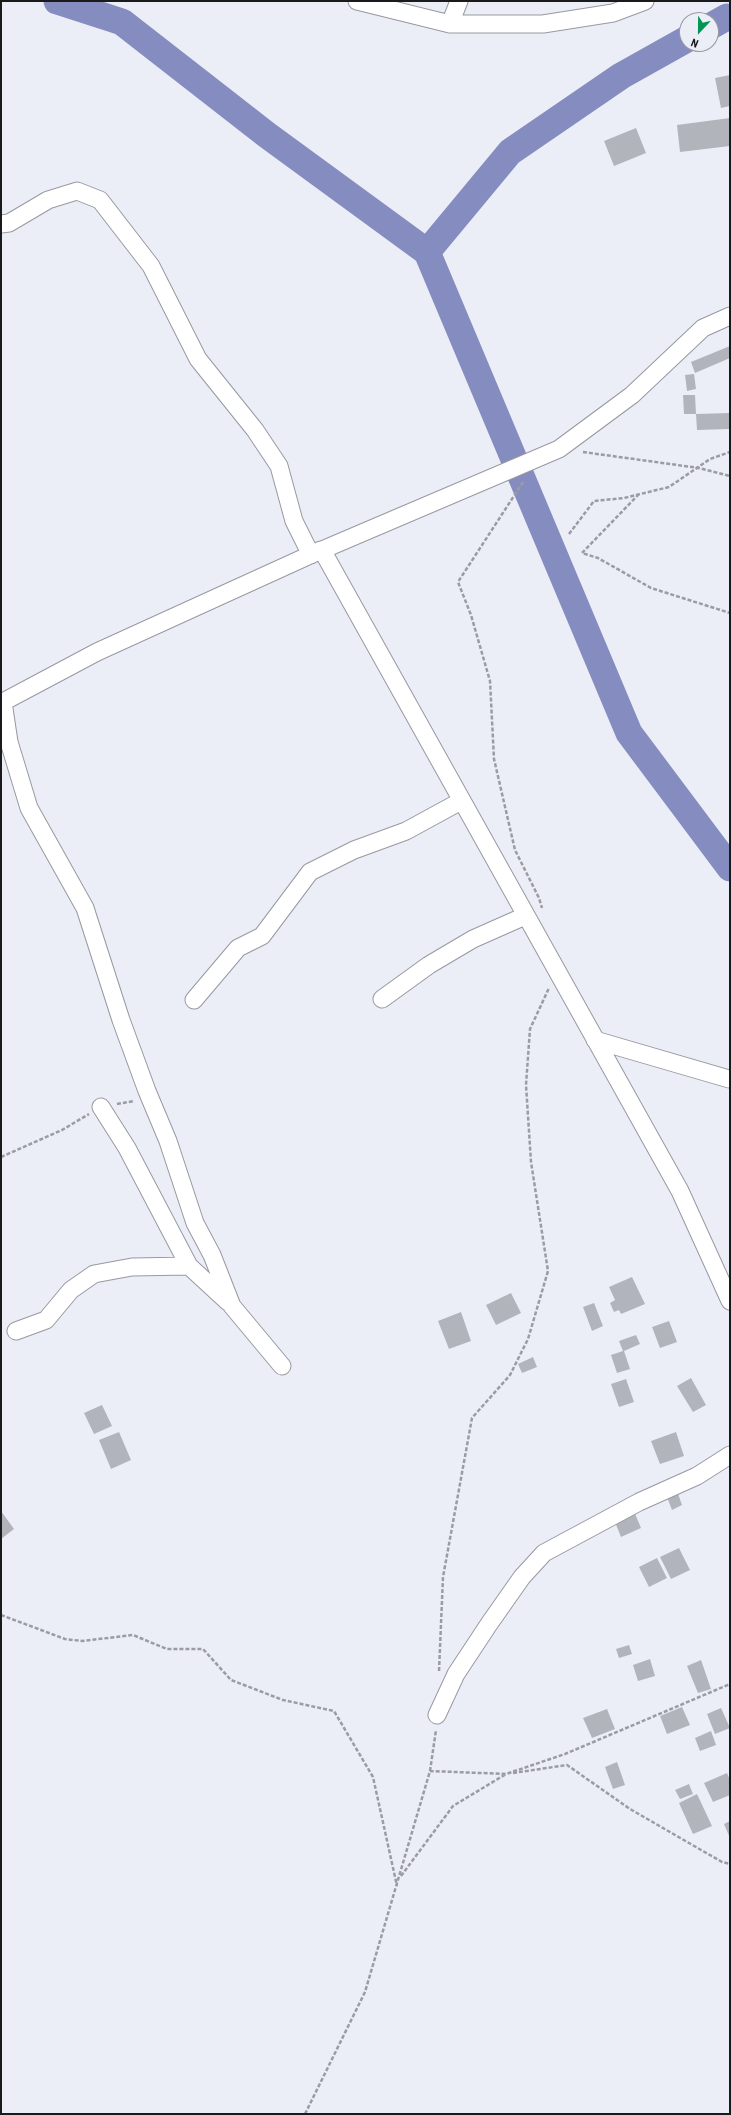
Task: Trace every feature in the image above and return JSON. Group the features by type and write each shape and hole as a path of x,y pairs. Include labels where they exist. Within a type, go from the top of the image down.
{"street":[{"path":"357,1 450,24 543,24 613,13 646,1"},
{"path":"450,24 459,1"},
{"path":"1,224 10,223 48,200 78,191 100,200 151,266 198,358 255,430 280,466 294,521 316,553 461,801 680,1191 730,1301"},
{"path":"232,1306 212,1255 195,1223 168,1140 146,1091 108,982 85,908 29,808 9,742 2,702 97,652 316,553 559,449 632,395 703,328 730,316"},
{"path":"194,1000 238,948 262,936 310,872 354,850 406,831 461,801"},
{"path":"382,999 429,965 473,938 525,916"},
{"path":"595,1040 729,1079"},
{"path":"101,1107 128,1148 189,1266 232,1306 282,1366"},
{"path":"16,1331 46,1320 72,1290 94,1274 132,1267 189,1266"},
{"path":"437,1715 456,1674 485,1630 522,1577 544,1553 639,1502 697,1476 730,1455"}],"path":[{"path":"559,449 699,468 730,476"},
{"path":"569,534 594,501 624,498 669,487 699,468 710,459 730,452"},
{"path":"528,477 458,582 471,615 490,680 494,759 515,850 539,898 543,914"},
{"path":"639,494 582,553 598,558 651,588 730,613"},
{"path":"439,1677 443,1578 472,1418 510,1375 528,1339 548,1271 531,1162 526,1085 530,1029 546,992 558,975"},
{"path":"1,1157 62,1130 101,1107 135,1100 146,1091"},
{"path":"1,1615 65,1639 82,1641 133,1635 167,1649 203,1649 231,1680 283,1700 334,1712 374,1777 397,1886"},
{"path":"399,1879 453,1806 506,1774 579,1748 730,1684"},
{"path":"305,2114 365,1992 430,1771 437,1715"},
{"path":"430,1771 506,1774 566,1766 630,1809 722,1862 730,1864"}],"building":[{"path":"730,75 730,106 721,108 715,78"},
{"path":"730,118 730,146 680,152 677,125"},
{"path":"636,128 646,153 614,166 604,141"},
{"path":"730,346 730,358 695,373 691,362"},
{"path":"694,374 696,389 687,391 685,375"},
{"path":"683,395 695,395 696,414 684,414"},
{"path":"730,413 730,429 697,430 696,414"},
{"path":"632,1277 645,1304 621,1314 619,1310 614,1312 610,1303 615,1300 609,1287"},
{"path":"511,1293 521,1313 496,1325 486,1305"},
{"path":"594,1303 603,1326 592,1331 583,1307"},
{"path":"461,1312 471,1341 449,1349 438,1321"},
{"path":"669,1321 677,1342 660,1348 652,1327"},
{"path":"636,1335 640,1344 624,1351 630,1369 617,1373 611,1355 623,1351 619,1341"},
{"path":"533,1357 537,1367 522,1373 518,1364"},
{"path":"691,1378 706,1405 693,1412 677,1386"},
{"path":"626,1379 634,1402 619,1407 611,1384"},
{"path":"102,1405 112,1426 94,1434 84,1413"},
{"path":"119,1432 131,1460 111,1469 99,1440"},
{"path":"676,1432 684,1456 660,1464 651,1441"},
{"path":"676,1488 682,1505 672,1510 665,1492"},
{"path":"633,1509 641,1528 621,1537 613,1517"},
{"path":"1,1511 14,1529 1,1539"},
{"path":"679,1548 690,1570 671,1579 660,1557"},
{"path":"657,1558 667,1578 649,1587 639,1567"},
{"path":"629,1645 632,1654 619,1658 616,1649"},
{"path":"650,1659 655,1676 638,1681 633,1665"},
{"path":"701,1660 711,1689 698,1693 687,1666"},
{"path":"682,1707 690,1725 667,1734 660,1716"},
{"path":"721,1708 730,1728 715,1734 707,1714"},
{"path":"607,1709 615,1729 592,1738 583,1718"},
{"path":"711,1731 716,1745 700,1751 695,1738"},
{"path":"617,1762 625,1785 613,1789 605,1767"},
{"path":"727,1773 730,1780 730,1795 713,1802 704,1783"},
{"path":"689,1784 693,1794 680,1799 675,1790"},
{"path":"697,1794 712,1826 693,1834 679,1803"},
{"path":"730,1821 730,1838 724,1824"}],"waterway":[{"path":"57,1 122,22 267,135 427,252"},
{"path":"719,22 727,17"},
{"path":"679,43 621,76 510,152 427,252 629,733 730,868"}]}
